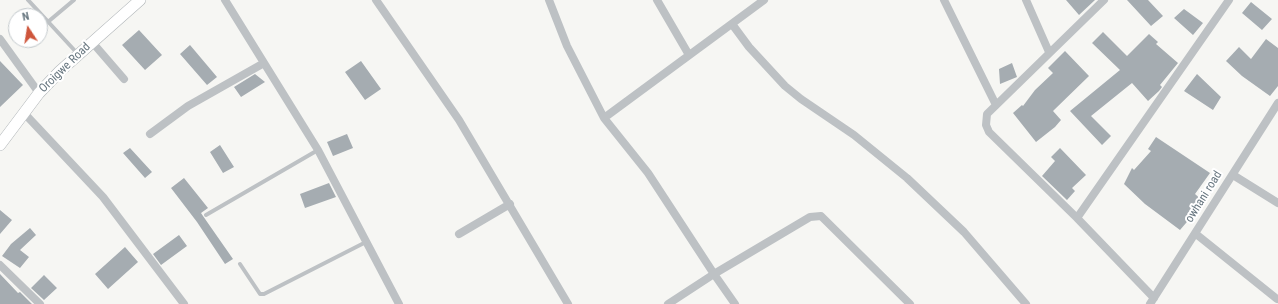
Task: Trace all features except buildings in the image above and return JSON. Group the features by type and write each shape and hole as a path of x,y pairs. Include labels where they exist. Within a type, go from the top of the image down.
{"street":[{"name":"Oroigwe Road","path":"1,141 39,93 78,54 140,0"},
{"path":"225,0 318,150 399,304"},
{"path":"376,0 458,120 510,204 568,304"},
{"path":"549,0 567,46 604,118 648,173 735,304"},
{"path":"657,0 689,55"},
{"path":"604,118 764,0"},
{"path":"944,0 996,105"},
{"path":"1026,0 1049,52"},
{"path":"1104,0 1049,52 987,114 985,119 989,132 1077,218 1152,301"},
{"path":"1077,218 1230,0"},
{"path":"732,24 749,48 785,86 801,100 854,135 907,178 964,232 1026,304"},
{"path":"0,39 39,93"},
{"path":"92,42 124,79"},
{"path":"150,134 188,106 264,63"},
{"name":"owhani road","path":"1152,301 1278,103"},
{"path":"24,113 103,197 184,304"},
{"path":"1233,175 1278,203"},
{"path":"459,234 510,204"},
{"path":"668,304 714,274 810,217 821,216 910,304"},
{"path":"1196,234 1277,299"},
{"path":"0,265 40,304"}],"lane":[{"path":"28,0 78,54"},
{"path":"49,21 74,0"},
{"path":"206,215 318,150"},
{"path":"240,264 260,294 264,294 366,242"}]}
